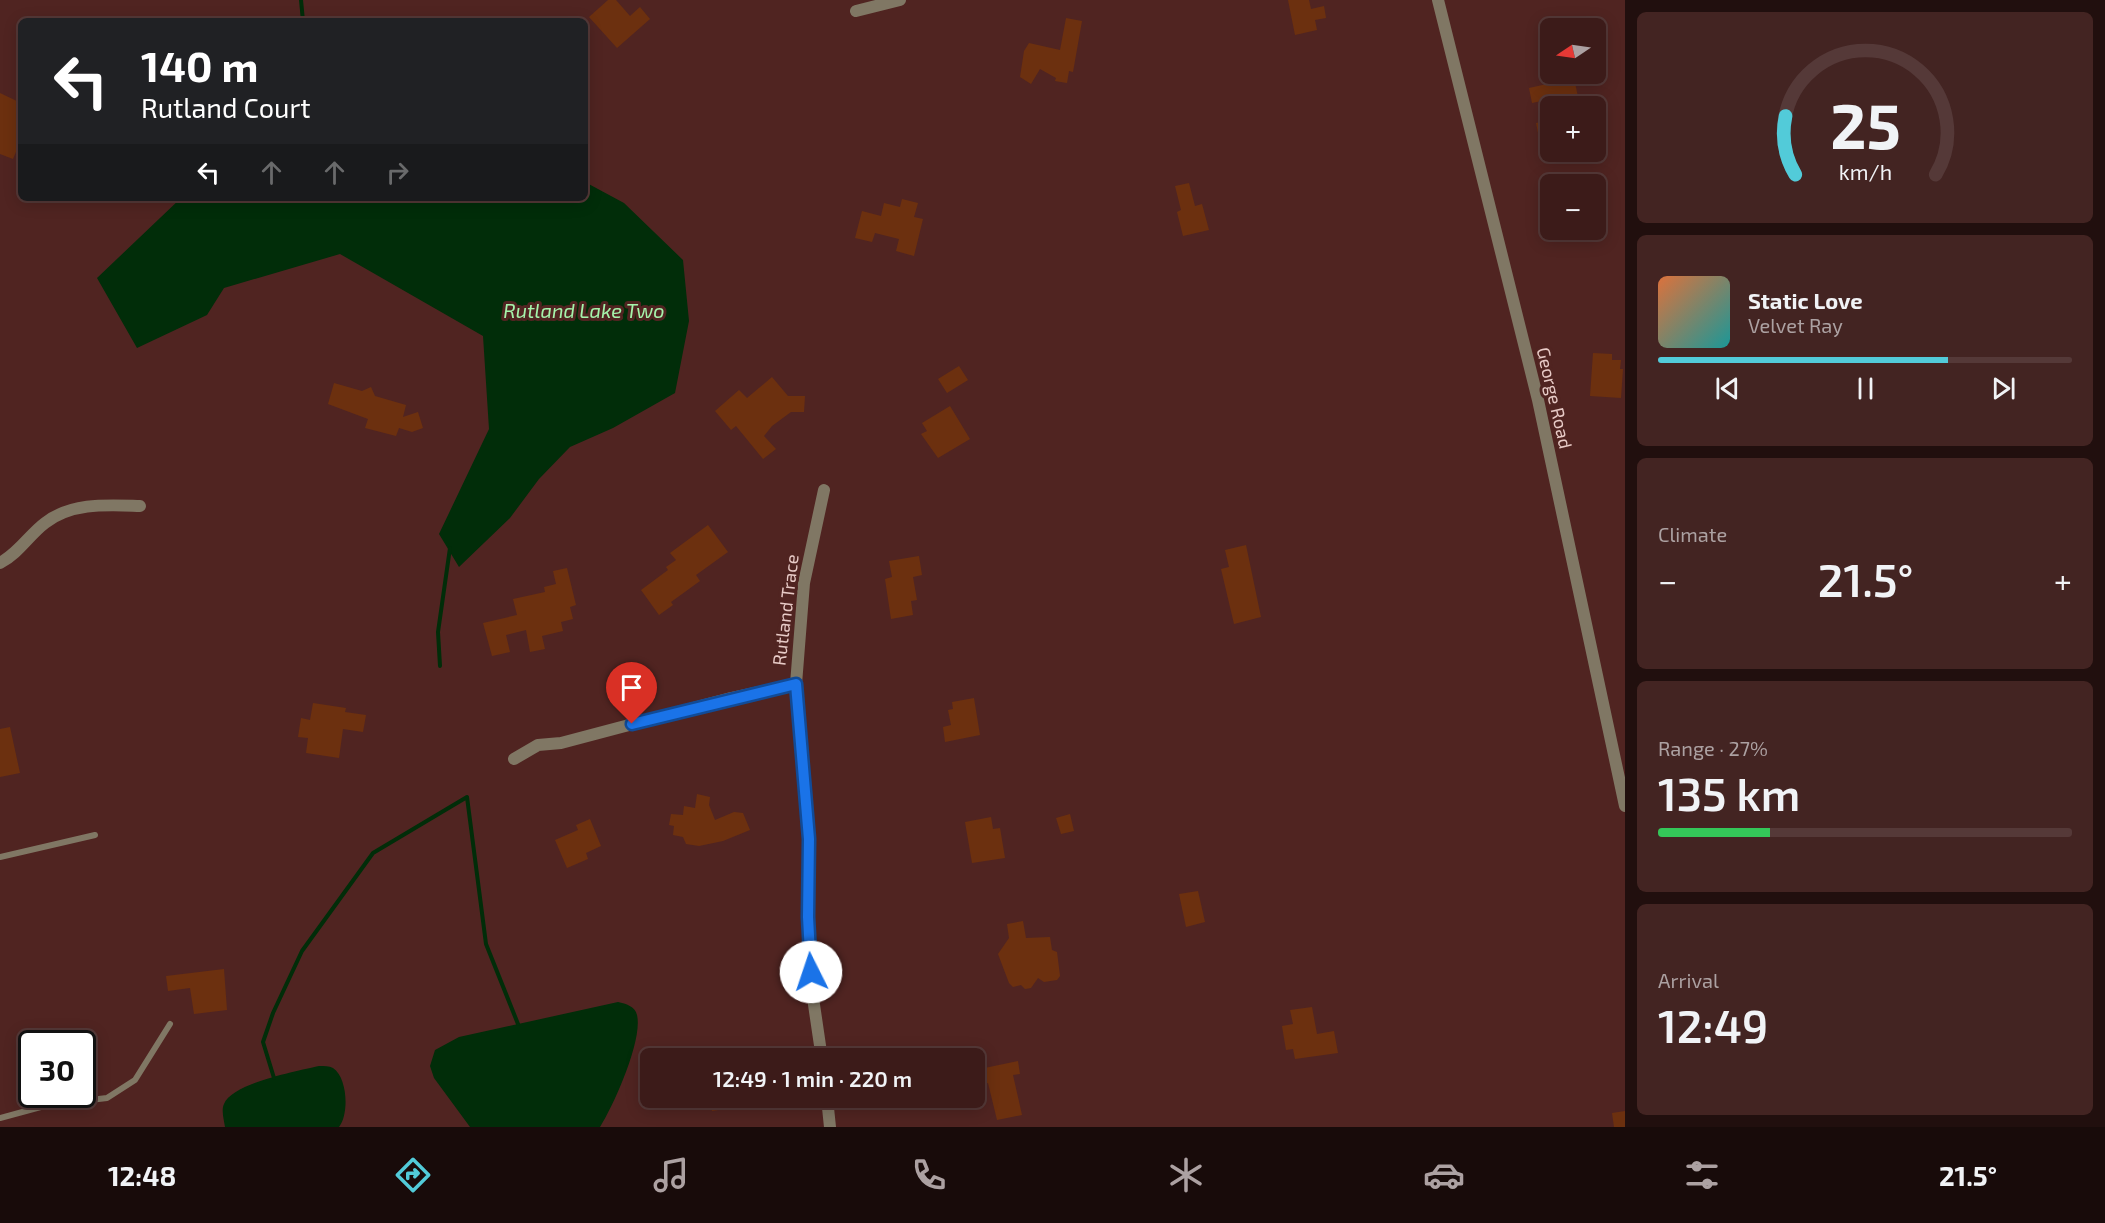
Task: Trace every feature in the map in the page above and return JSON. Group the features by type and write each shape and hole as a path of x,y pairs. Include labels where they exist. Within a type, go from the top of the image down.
{"street":[{"path":"856,11 900,0"},
{"name":"George Road","path":"1438,0 1538,400 1625,806"},
{"name":"Rutland Trace","path":"821,1048 812,980 808,917 809,839 796,684 804,583 824,490"},
{"path":"0,563 28,541 44,524 59,514 76,508 140,506"},
{"path":"514,759 538,745 561,743 731,698 796,684"},
{"path":"828,1108 830,1127"}],"lane":[{"path":"0,857 95,835"},
{"path":"0,1118 48,1105 107,1098 135,1080 170,1024"}],"water":[{"name":"Rutland Lake Two","path":"588,184 624,203 683,260 689,321 675,393 613,428 570,447 539,479 510,518 459,567 439,534 489,429 483,336 340,254 224,288 207,315 137,348 97,278 178,201 588,201"},
{"path":"618,1002 630,1006 636,1012 638,1026 636,1040 613,1104 600,1127 470,1127 434,1078 430,1066 435,1050 459,1037"},
{"path":"319,1066 333,1068 342,1080 345,1106 339,1127 225,1127 223,1106 239,1090 267,1079"}],"building":[{"path":"608,0 616,0 630,16 640,7 650,19 617,48 589,17"},
{"path":"1288,0 1309,0 1311,9 1324,6 1326,18 1315,20 1317,30 1295,35"},
{"path":"1066,18 1082,21 1073,72 1069,71 1067,83 1055,81 1056,78 1040,69 1031,84 1020,77 1024,51 1029,43 1060,50"},
{"path":"1547,84 1575,84 1578,96 1540,96 1540,101 1532,103 1529,88"},
{"path":"0,93 18,102 18,147 13,159 0,154"},
{"path":"1540,122 1540,138 1539,138 1536,123"},
{"path":"1189,183 1195,206 1202,204 1209,230 1183,236 1177,212 1181,210 1175,186"},
{"path":"902,199 918,203 914,217 923,219 914,256 896,251 899,239 875,233 872,242 855,238 862,211 881,216 884,203 900,207"},
{"path":"1593,353 1612,354 1612,360 1621,360 1620,369 1623,369 1621,398 1590,396"},
{"path":"959,366 968,380 947,393 938,379"},
{"path":"772,377 788,396 805,396 804,412 791,412 772,426 764,436 776,449 763,459 736,426 731,430 715,411 739,390 747,398"},
{"path":"334,383 362,391 371,387 375,396 406,405 403,417 418,412 423,428 412,432 399,428 396,436 365,428 368,419 328,404"},
{"path":"950,406 970,439 938,458 921,434 927,431 922,423"},
{"path":"708,525 728,552 696,575 700,581 671,602 673,605 659,615 641,590 668,570 666,567 676,560 670,553"},
{"path":"1246,545 1261,617 1234,624 1221,569 1229,567 1225,550"},
{"path":"919,556 922,575 913,577 917,600 911,601 913,615 891,619 885,579 892,577 889,561"},
{"path":"567,568 576,605 570,607 573,619 561,622 563,631 542,636 545,649 530,652 526,630 506,635 510,652 492,656 483,623 517,615 513,599 545,592 544,587 556,584 553,571"},
{"path":"974,698 980,735 945,742 943,727 951,725 948,710 953,709 952,702"},
{"path":"313,703 346,708 345,712 366,715 363,732 343,729 339,758 306,753 308,738 298,737 301,718 310,720"},
{"path":"10,727 20,773 0,777 0,729"},
{"path":"697,794 710,797 709,805 715,820 734,812 743,813 750,830 723,841 699,846 686,844 683,837 673,835 674,826 669,825 671,814 683,815 684,806 695,808"},
{"path":"1070,814 1074,831 1061,834 1056,818"},
{"path":"991,817 993,829 1000,828 1005,858 972,863 965,822"},
{"path":"590,819 601,846 586,853 588,859 567,868 555,840 578,830 576,825"},
{"path":"1198,891 1205,922 1186,927 1179,894"},
{"path":"1023,921 1026,938 1050,937 1052,950 1057,952 1060,976 1057,980 1044,982 1038,978 1031,988 1025,989 1021,985 1013,987 1009,983 998,954 1009,938 1007,924"},
{"path":"224,969 227,1010 194,1014 190,988 168,991 166,976"},
{"path":"1312,1007 1317,1034 1334,1031 1338,1053 1295,1059 1293,1049 1286,1050 1282,1026 1293,1024 1290,1010"},
{"path":"1018,1061 1020,1074 1013,1075 1022,1115 997,1120 988,1083 985,1084 985,1068"},
{"path":"712,1108 730,1108 712,1111"},
{"path":"1625,1111 1625,1127 1614,1127 1612,1113"}],"waterway":[{"path":"301,0 303,18"},
{"path":"440,666 438,632 450,548"},
{"path":"274,1078 263,1042 273,1013 302,951 373,853 467,797 486,944 518,1024"}],"route":[{"path":"632,724 731,698 796,684 809,839 808,917 811,972"}]}
